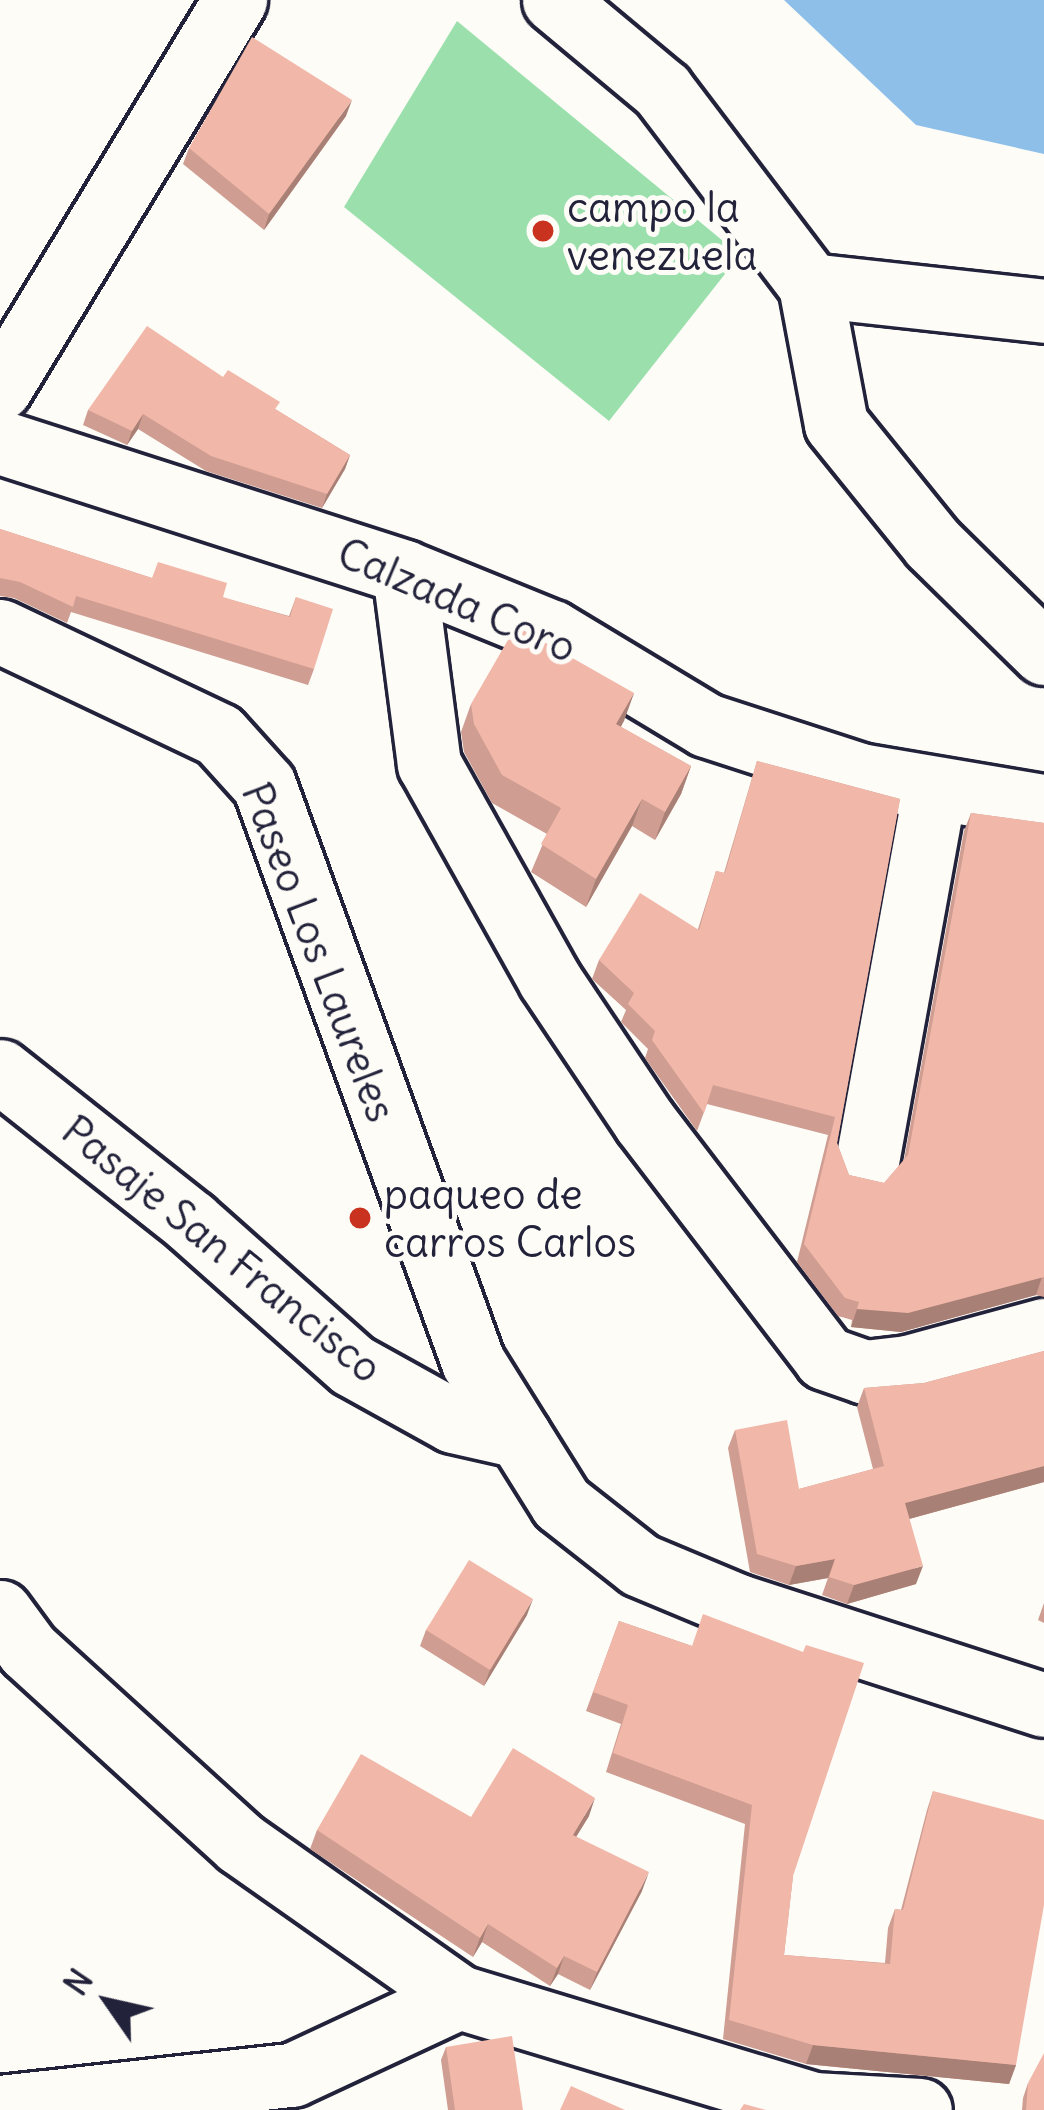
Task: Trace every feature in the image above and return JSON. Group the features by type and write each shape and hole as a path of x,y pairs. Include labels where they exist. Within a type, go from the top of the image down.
{"street":[{"path":"0,388 235,0"},
{"path":"554,0 662,89 811,285 836,424 932,543 1044,653"},
{"path":"811,285 1044,311"},
{"name":"Calzada Coro","path":"0,442 404,572 552,632 706,725 860,775 1044,806"},
{"path":"404,572 429,764 560,997 644,1120 825,1358 865,1372 908,1367 1044,1330"},
{"name":"Paseo Los Laureles","path":"0,631 219,735 264,785 473,1361 561,1503 640,1565 738,1606 1044,1705"},
{"path":"866,1167 935,789"},
{"name":"Pasaje San Francisco","path":"0,1071 191,1222 352,1365 453,1421 519,1436"},
{"path":"0,1612 28,1650 240,1843 458,1997 616,2051 814,2104 920,2110"},
{"path":"0,2107 292,2075 458,1997"},
{"path":"616,2051 674,2110"}],"green space":[{"name":"campo la venezuela","path":"457,21 740,255 609,421 344,207"}],"water":[{"path":"784,0 1044,0 1044,154 916,125"}],"building":[{"path":"252,37 352,100 269,214 189,148"},
{"path":"147,326 223,377 228,370 280,402 275,409 350,455 327,494 211,456 143,414 132,431 88,410"},
{"path":"0,529 152,578 158,562 227,583 223,597 290,617 296,597 333,609 314,669 76,596 73,607 20,582 0,578"},
{"path":"516,626 634,693 616,724 691,766 665,812 642,799 596,879 541,844 561,808 502,775 474,724 471,704"},
{"path":"757,761 900,799 837,1143 849,1175 884,1183 908,1155 971,813 1044,823 1044,1277 908,1313 857,1309 859,1302 845,1298 804,1244 835,1117 713,1085 704,1113 652,1040 655,1031 628,1004 634,993 599,960 640,893 699,930 716,871 725,873"},
{"path":"1044,1351 1044,1466 905,1503 923,1566 854,1585 829,1577 835,1559 796,1566 757,1554 735,1430 787,1420 799,1489 884,1466 864,1388 924,1383"},
{"path":"469,1560 533,1599 490,1670 426,1630"},
{"path":"703,1614 803,1652 806,1645 864,1663 793,1876 784,1955 890,1964 895,1909 903,1910 933,1791 1044,1820 1044,1905 1016,2065 813,2045 729,2020 752,1805 613,1753 628,1705 593,1692 619,1621 692,1646"},
{"path":"513,1748 595,1798 573,1835 649,1872 597,1972 564,1956 557,1968 488,1924 480,1938 317,1830 361,1754 471,1817"},
{"path":"512,2036 523,2110 455,2110 446,2047"},
{"path":"1044,2053 1044,2110 1026,2110 1028,2083"},
{"path":"571,2086 625,2110 560,2110"}],"place":[{"name":"campo la venezuela","path":"543,231"},
{"name":"paqueo de carros Carlos","path":"360,1218"}]}
